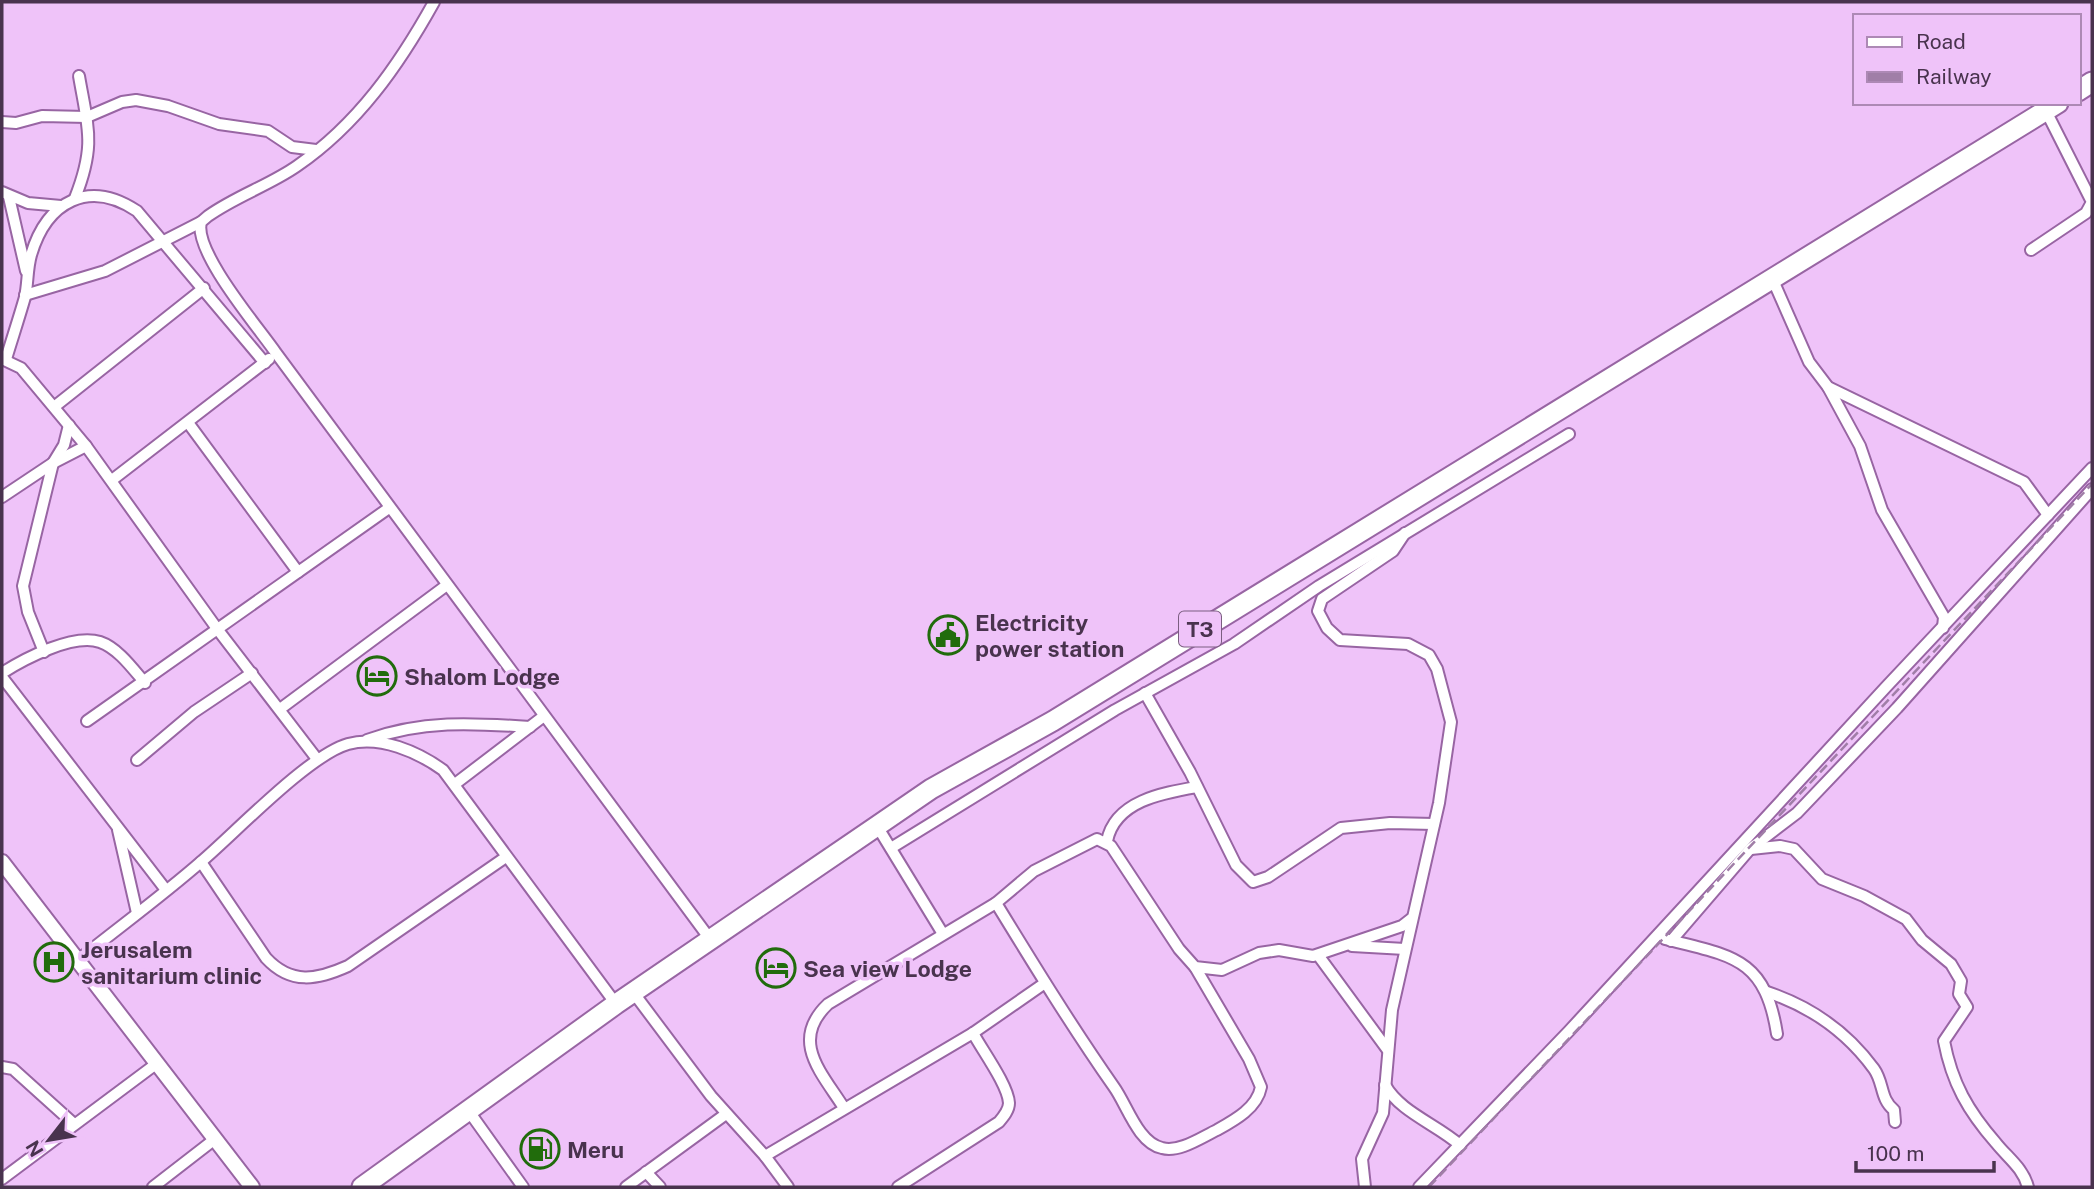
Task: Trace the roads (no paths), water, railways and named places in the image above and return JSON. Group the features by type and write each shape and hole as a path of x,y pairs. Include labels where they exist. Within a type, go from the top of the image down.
{"highway":[{"name":"T3","path":"362,1187 633,992 931,789 1053,721 2052,107"}],"street":[{"path":"25,295 105,271 163,239 201,222 233,200 297,167 354,119 379,88 434,2"},
{"path":"75,198 89,159 87,117 79,76"},
{"path":"2,122 16,123 43,117 87,117 122,102 151,102 219,124 268,131 292,147 316,150"},
{"path":"2031,250 2086,213 2092,202 2052,107"},
{"path":"5,195 28,203 61,206"},
{"path":"5,195 15,220 27,277"},
{"path":"265,363 137,211 123,201 98,195 75,198 61,206 48,220 32,254 25,295 4,359 21,368 86,446 218,630 317,759"},
{"path":"15,220 28,203"},
{"path":"201,222 200,235 206,250 276,353 544,716 646,848 710,939"},
{"path":"1772,278 1809,362 1828,387 1860,446 1882,510 1944,617 1943,628"},
{"path":"54,407 204,288"},
{"path":"112,480 189,424 276,353"},
{"path":"1828,387 2025,482 2048,514"},
{"path":"189,424 298,572"},
{"path":"44,652 28,612 23,586 53,463 64,445 69,425"},
{"path":"891,848 1145,693 1234,644 1320,586 1569,433"},
{"path":"2,497 53,463 86,446"},
{"path":"1419,1187 2092,468"},
{"path":"1671,941 1750,849 1797,813 1843,766 2092,489"},
{"path":"87,721 145,683 389,508"},
{"path":"1365,1187 1362,1158 1383,1113 1387,1049 1411,919 1448,755 1451,722 1433,660 1408,644 1340,640 1327,628 1318,611 1322,599 1394,551 1405,533"},
{"path":"280,709 447,585"},
{"path":"145,683 119,655 100,642 64,645 44,652 2,675 166,890"},
{"path":"137,760 194,712 252,673"},
{"path":"1145,693 1197,787 1230,855 1253,882 1278,871 1341,828 1390,823 1434,824"},
{"path":"455,784 544,716"},
{"path":"77,961 201,862 317,759 347,744 426,725 481,723 530,727"},
{"path":"366,741 426,758 455,784 616,1004"},
{"path":"1107,841 1115,820 1126,810 1168,792 1197,787"},
{"path":"877,825 943,934"},
{"path":"118,829 137,913"},
{"path":"844,1108 810,1051 808,1041 815,1019 828,1004 996,903 1045,864 1097,839 1107,841 1179,949 1195,967 1249,1059 1261,1087 1258,1097 1235,1120 1189,1144 1172,1149 1158,1147 1144,1135 1082,1045 996,903"},
{"path":"1750,849 1780,846 1799,852 1822,879 1864,896 1906,919 1922,940 1951,964 1961,981 1959,994 1967,1007 1944,1041 1954,1069 1955,1085 1996,1143 2019,1168 2028,1187"},
{"path":"201,862 266,958 286,976 302,979 328,975 348,966 506,857"},
{"path":"2,862 252,1187"},
{"path":"1195,967 1222,970 1259,953 1279,950 1313,957 1402,926 1411,919"},
{"path":"1655,936 1720,953 1741,962 1767,992 1811,1010 1858,1049 1876,1071 1884,1101 1895,1110 1895,1122"},
{"path":"1349,946 1405,949"},
{"path":"1318,955 1387,1049"},
{"path":"765,1156 973,1034 1045,983"},
{"path":"633,992 726,1114 765,1156 788,1187"},
{"path":"1767,992 1777,1034"},
{"path":"898,1187 999,1122 1006,1113 1009,1105 1007,1093 973,1034"},
{"path":"2,1179 156,1064"},
{"path":"2,1067 13,1069 74,1124"},
{"path":"1385,1085 1401,1105 1431,1122 1460,1145"},
{"path":"468,1110 523,1187"},
{"path":"626,1187 726,1114"},
{"path":"153,1187 215,1139"},
{"path":"646,1172 660,1187"}],"railway":[{"path":"1429,1187 2092,484"}],"place":[{"name":"Electricity power station","path":"948,635"},
{"name":"Shalom Lodge","path":"377,676"},
{"name":"Jerusalem sanitarium clinic","path":"54,962"},
{"name":"Sea view Lodge","path":"776,968"},
{"name":"Meru","path":"540,1149"}]}
